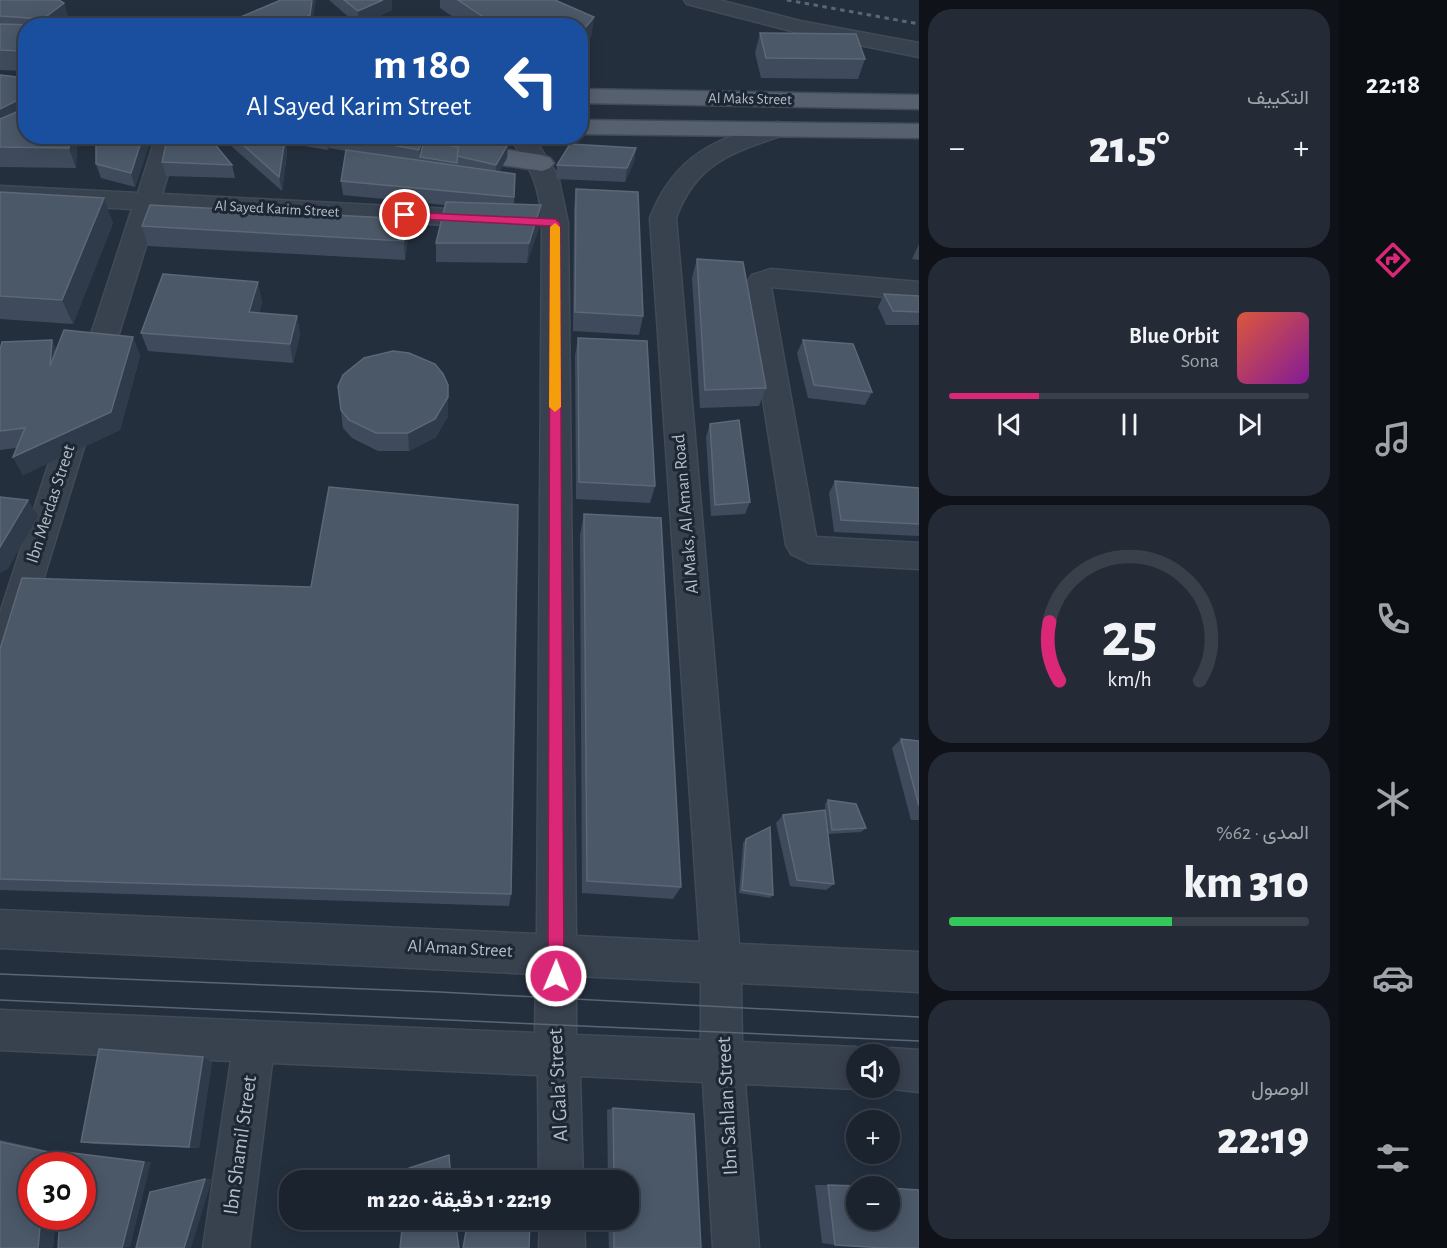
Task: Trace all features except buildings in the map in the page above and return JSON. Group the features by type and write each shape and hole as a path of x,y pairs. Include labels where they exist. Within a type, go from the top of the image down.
{"main road":[{"name":"Al Maks Street","path":"588,96 919,102"},
{"name":"Al Maks Street","path":"588,127 919,131"},
{"path":"413,144 542,163"}],"street":[{"path":"694,0 799,27 919,50"},
{"name":"Al Maks, Al Aman Road","path":"721,964 675,524 661,349 663,218 669,197 680,178 696,164 744,141 778,129"},
{"name":"Ibn Merdas Street","path":"0,665 43,529 79,381 147,202 165,144"},
{"path":"527,144 542,163 550,182 532,221 567,345 568,519 557,953"},
{"name":"Al Sayed Karim Street","path":"0,194 532,221"},
{"path":"919,291 771,278 761,281 758,286 802,545 809,550 919,556"},
{"path":"11,527 43,529"},
{"name":"Al Aman Street","path":"0,929 557,953 721,964 919,972"},
{"name":"Al Gala' Street","path":"557,953 554,1025 559,1054 561,1170"},
{"name":"Ibn Sahlan Street","path":"721,964 722,1061 736,1248"},
{"path":"0,1030 846,1067"},
{"name":"Ibn Shamil Street","path":"225,1248 254,1041"},
{"path":"900,1070 919,1071"},
{"path":"562,1230 562,1248"}],"tram line":[{"path":"0,974 440,992 919,1017"},
{"path":"0,1000 919,1041"}],"railway":[{"path":"787,0 919,24"}],"slow traffic":[{"path":"555,227 555,407"}],"route":[{"path":"405,215 555,223 556,976"}]}
